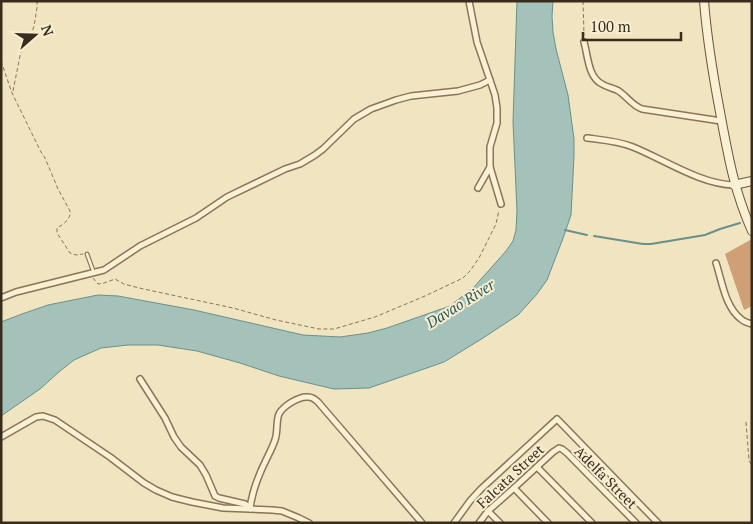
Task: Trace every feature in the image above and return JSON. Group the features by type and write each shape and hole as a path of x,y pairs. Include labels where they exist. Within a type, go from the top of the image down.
{"street":[{"path":"469,1 477,42 498,108 497,123 490,147 490,167 500,204"},
{"path":"704,1 707,33 734,185 744,215 752,231"},
{"path":"584,42 592,74 596,80 605,86 617,90 636,107 722,121"},
{"path":"1,298 16,292 104,270 112,266 140,246 196,218 227,197 300,164 315,155 354,119 365,112 411,96 458,91 490,80"},
{"path":"587,138 613,141 632,147 702,179 723,185 734,185 752,180"},
{"path":"478,188 490,167"},
{"path":"716,264 732,309 741,320 752,324"},
{"path":"140,379 160,410 174,437 181,447 200,465 215,496 223,500 244,504 250,508"},
{"path":"250,508 251,497 258,477 275,442 280,413 292,403 307,396 318,402 422,523"},
{"path":"1,437 24,422 43,416 62,424 156,490 172,497 223,508 272,510 299,518 308,523"},
{"path":"454,523 481,489 557,419 658,523"},
{"name":"Falcata Street","path":"479,523 488,511 559,448"},
{"name":"Adelfa Street","path":"559,448 636,523"},
{"path":"537,467 592,523"},
{"path":"514,488 548,523"},
{"path":"488,511 500,523"}],"lane":[{"path":"87,254 92,273"}],"path":[{"path":"12,93 21,51 30,39 34,26 37,1"},
{"path":"583,1 584,42"},
{"path":"1,61 12,93 70,211 69,219 57,228 57,234 70,253 76,256 87,254"},
{"path":"92,273 98,284 104,284 115,279 124,284 234,308 276,320 319,329 334,330 375,317 425,296 462,278 470,272 496,224 500,204"},
{"path":"746,422 749,461 752,465"}],"water":[{"name":"Davao River","path":"517,1 553,1 553,32 568,95 574,139 571,215 547,280 518,315 444,362 369,388 334,389 279,376 197,351 158,345 128,345 101,348 74,360 40,389 1,416 1,322 48,305 98,295 118,296 194,310 303,335 340,337 387,328 450,306 474,287 506,251 513,241 516,230 517,211 513,122"}],"building":[{"path":"752,239 752,306 744,310 725,254"}],"waterway":[{"path":"594,236 651,244 705,235 740,223"},
{"path":"565,230 587,235"}]}
